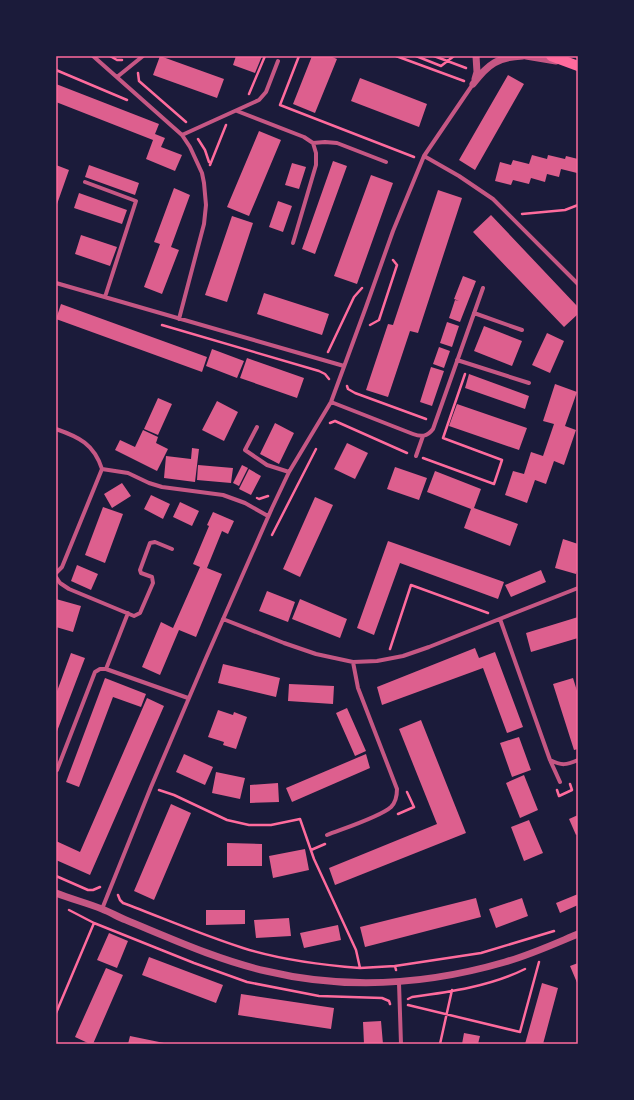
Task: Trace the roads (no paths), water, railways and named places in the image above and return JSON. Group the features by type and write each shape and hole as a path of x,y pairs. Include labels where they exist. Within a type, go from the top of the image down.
{"main road":[{"path":"551,56 576,65"}],"street":[{"path":"93,56 182,135 190,147 202,173 206,194 204,224 179,319"},
{"path":"117,77 143,56"},
{"path":"473,84 478,72 476,56"},
{"path":"102,909 188,698 268,516 289,472 331,402 393,231 424,156 473,84 482,72 493,63 509,57 525,56 576,65"},
{"path":"182,135 256,102 263,96 278,61"},
{"path":"236,111 304,137 313,143 337,143 386,162"},
{"path":"293,243 316,165 316,153 313,143"},
{"path":"424,156 460,176 493,199 578,284"},
{"path":"85,182 136,201 104,297"},
{"path":"56,283 344,366"},
{"path":"331,402 408,432 423,436 430,433 433,429 483,288"},
{"path":"474,313 522,330"},
{"path":"457,360 528,383"},
{"path":"257,427 245,450 267,465 289,472"},
{"path":"56,429 78,438 90,446 98,457 102,469 62,567 56,573"},
{"path":"416,456 423,436"},
{"path":"102,469 128,473 162,487 228,497 245,503 268,516"},
{"path":"56,577 60,583 69,589 134,616 140,613 153,583 152,577 141,573 140,570 150,543 155,542 172,549"},
{"path":"222,619 316,654 353,662 377,661 403,656 429,647 578,588"},
{"path":"106,669 128,613"},
{"path":"500,619 550,760 560,782"},
{"path":"327,835 384,812 392,806 396,798 397,790 358,688 353,662"},
{"path":"57,770 95,672 100,669 106,669 188,698"},
{"path":"550,760 567,765 578,760"},
{"path":"56,893 102,909 124,920 210,954 265,971 319,981 346,983 399,982 451,975 506,962 578,934"},
{"path":"399,982 402,1044"}]}
